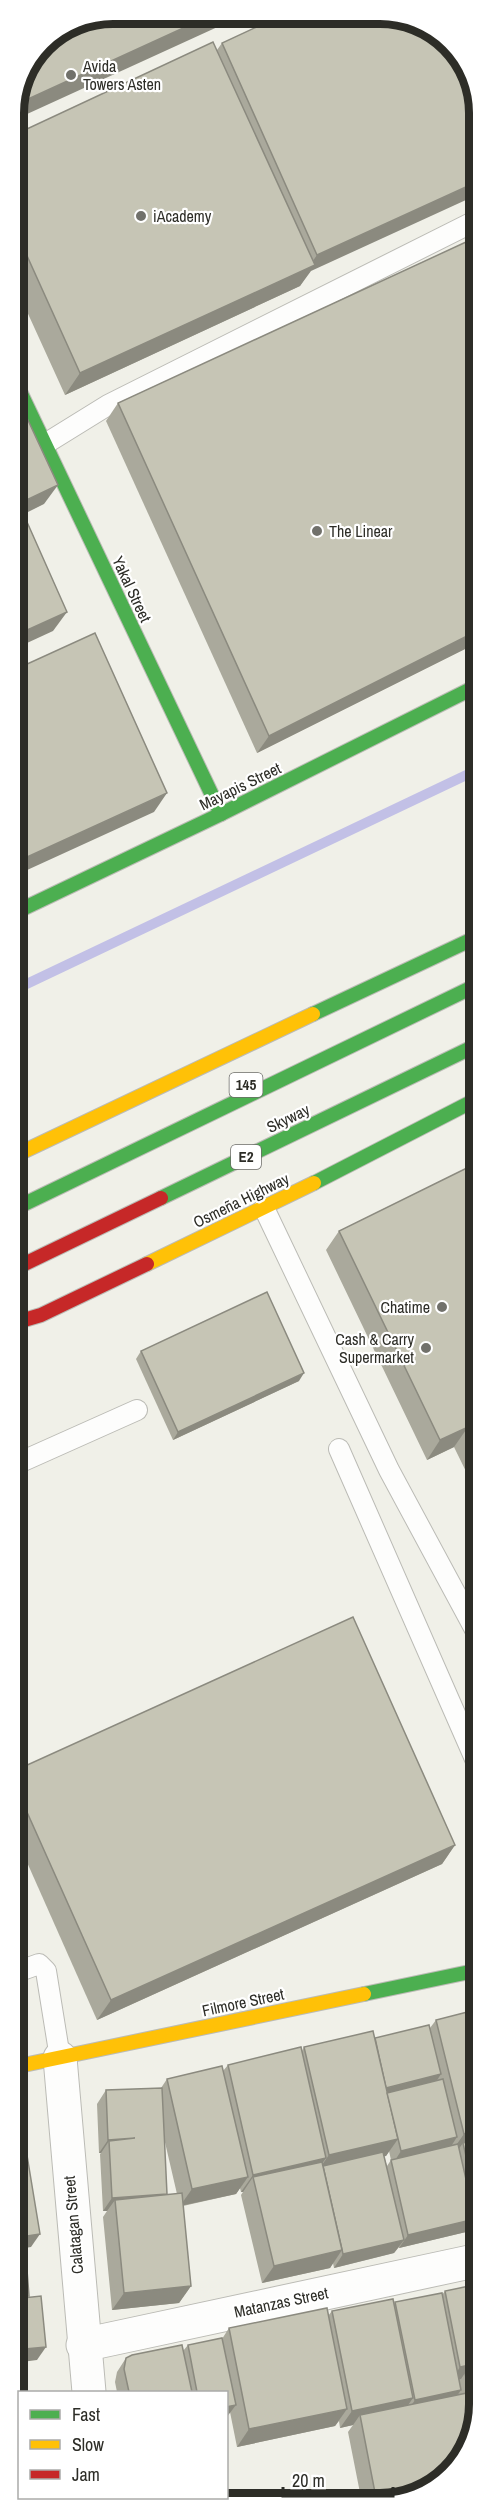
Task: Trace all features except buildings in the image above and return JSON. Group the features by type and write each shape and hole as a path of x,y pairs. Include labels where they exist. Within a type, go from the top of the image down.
{"main road":[{"name":"Yakal Street","path":"24,400 221,814"},
{"name":"Mayapis Street","path":"24,908 221,814 469,690"},
{"path":"24,1151 469,941"},
{"name":"145","path":"24,1193 469,977"},
{"path":"24,1204 469,989"},
{"name":"Skyway","path":"24,1264 469,1049"},
{"name":"Osmeña Highway","path":"24,1320 41,1315 264,1208 469,1103"},
{"name":"Filmore Street","path":"24,2065 469,1972"}],"street":[{"name":"Calatagan Street","path":"60,2058 83,2345 89,2391"},
{"name":"Matanzas Street","path":"83,2345 469,2262"}],"lane":[{"path":"45,444 108,405 469,224"},
{"path":"264,1208 389,1470 469,1618"},
{"path":"24,1461 137,1410"},
{"path":"339,1449 469,1745"},
{"path":"24,1969 39,1964 46,1971 60,2058"}],"waterway":[{"path":"24,985 469,774"}],"traffic: fast":[{"path":"24,400 221,814"},
{"path":"24,908 221,814 469,690"},
{"path":"313,1014 469,941"},
{"path":"24,1204 469,989"},
{"path":"161,1198 469,1049"},
{"path":"314,1183 469,1103"},
{"path":"364,1994 469,1972"}],"traffic: slow":[{"path":"24,1151 313,1014"},
{"path":"147,1264 314,1183"},
{"path":"24,2065 364,1994"}],"traffic: jam":[{"path":"24,1264 161,1198"},
{"path":"24,1320 41,1315 147,1264"}],"place":[{"name":"Avida Towers Asten","path":"71,75"},
{"name":"iAcademy","path":"141,216"},
{"name":"The Linear","path":"317,531"},
{"name":"Chatime","path":"442,1307"},
{"name":"Cash & Carry Supermarket","path":"426,1348"}]}
